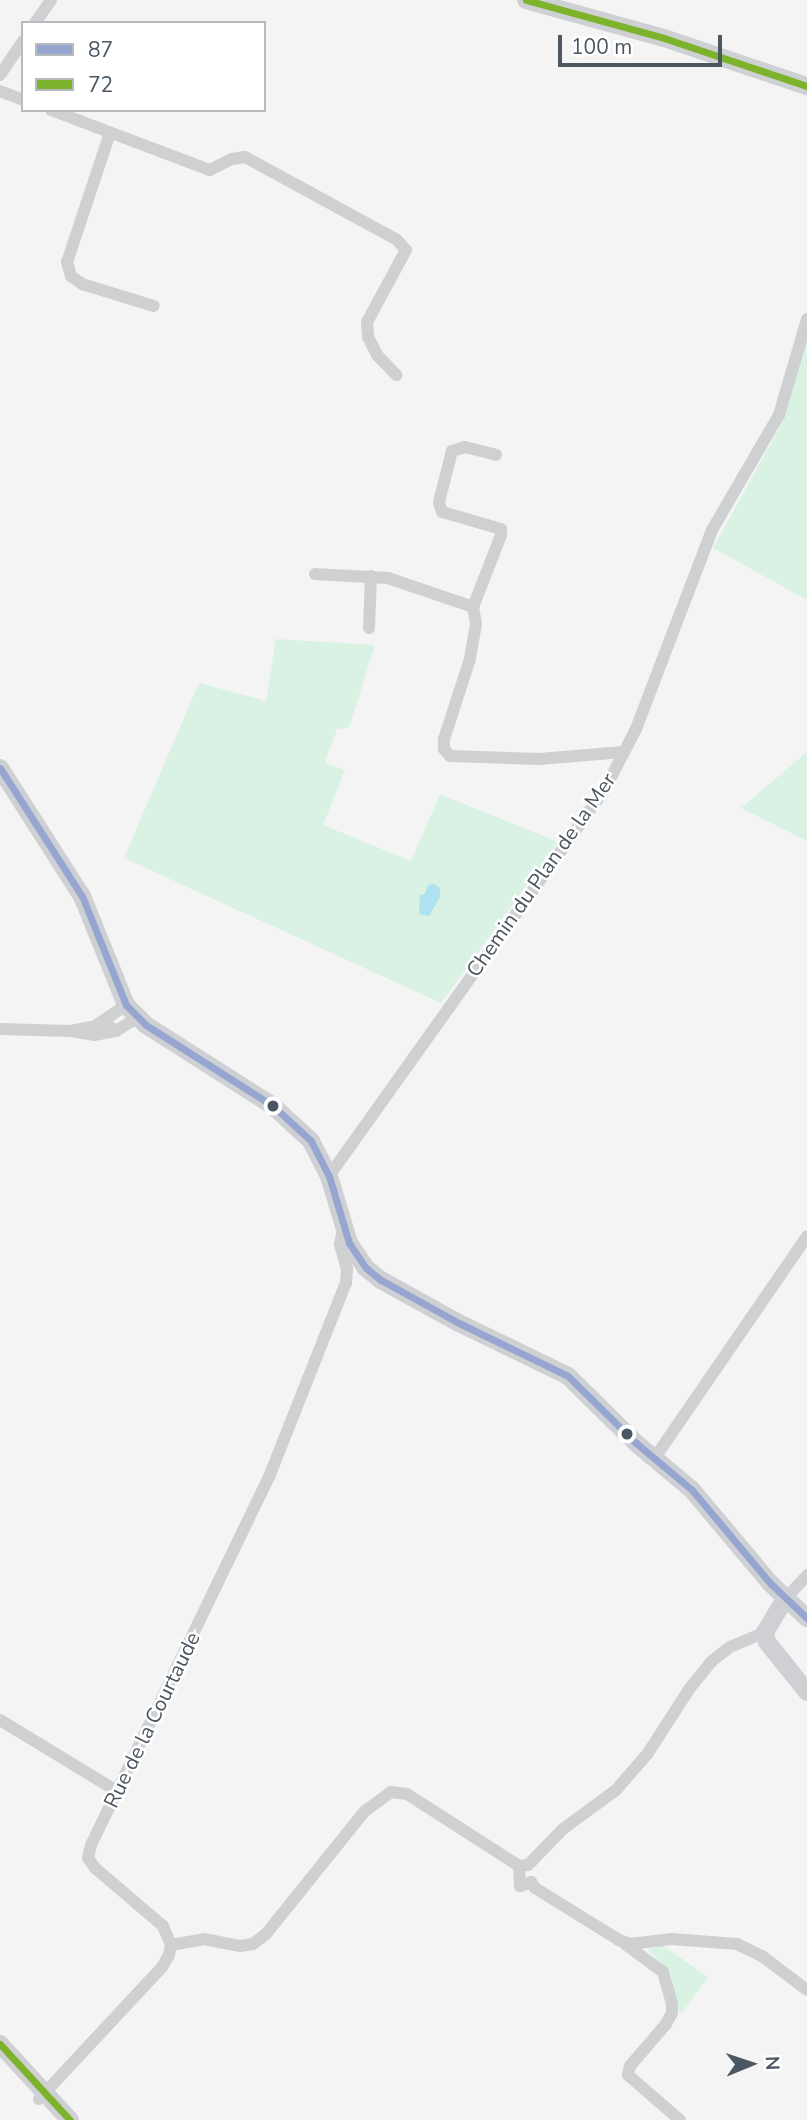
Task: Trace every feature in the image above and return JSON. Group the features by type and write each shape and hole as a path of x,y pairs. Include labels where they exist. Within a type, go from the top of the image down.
{"street":[{"path":"36,21 51,0"},
{"path":"526,0 664,38 807,86"},
{"path":"0,75 21,44"},
{"path":"0,91 21,99"},
{"path":"56,112 210,170 232,159 245,157 397,240 406,250 367,322 368,337 377,355 396,375"},
{"path":"110,133 67,262 71,276 82,284 154,306"},
{"name":"Chemin du Plan de la Mer","path":"329,1176 605,789 636,729 712,530 779,415 807,320"},
{"path":"496,455 465,447 452,451 439,502 442,512 501,529 473,607 476,624 470,659 444,739 444,749 450,756 539,759 623,752"},
{"path":"315,573 388,578 473,607"},
{"path":"369,628 371,576"},
{"path":"0,768 82,896 132,1012 286,1116 311,1141 329,1176 343,1228 366,1268 381,1280 458,1323 568,1376 654,1459 692,1490 785,1599 807,1618"},
{"path":"70,1031 98,1025 132,1012"},
{"path":"0,1029 70,1031 94,1035 116,1031 132,1012"},
{"path":"98,1025 112,1026 116,1031"},
{"name":"Rue de la Courtaude","path":"171,1945 163,1926 95,1868 88,1858 117,1791 269,1477 346,1283 347,1269 340,1244 343,1228"},
{"path":"654,1459 807,1236"},
{"path":"347,1269 351,1264 366,1268"},
{"path":"346,1283 366,1268"},
{"path":"681,2120 628,2075 630,2066 666,2024 672,2013 663,1972 618,1940 525,1884 524,1866 563,1829 616,1790 648,1753 690,1688 712,1661 730,1647 765,1632 785,1599 807,1575"},
{"path":"765,1632 767,1642 807,1692"},
{"path":"0,1720 117,1791"},
{"path":"42,2096 162,1967 171,1945 204,1939 240,1946 253,1944 266,1934 290,1900 365,1811 391,1792 407,1794 524,1866"},
{"path":"618,1940 630,1944 672,1939 737,1944 762,1956 807,1990"},
{"path":"0,2044 42,2096 57,2120"},
{"path":"0,2058 70,2120"}],"green space":[{"path":"807,336 807,600 713,548 782,423"},
{"path":"276,639 375,645 349,728 337,729 325,763 345,770 323,825 411,861 440,794 558,842 441,1003 124,858 199,683 266,701"},
{"path":"807,752 807,841 741,808"},
{"path":"662,1945 708,1977 682,2013 679,2011 670,1972 648,1950"}],"water":[{"path":"434,884 440,888 440,897 429,916 419,914 420,895 425,894 428,885"}],"transit line":[{"name":"72","path":"526,0 664,38 807,86"},
{"name":"87","path":"0,768 82,896 126,1005 146,1025 273,1106 311,1141 329,1176 349,1243 366,1268 381,1280 459,1323 568,1376 636,1443 692,1490 771,1584 807,1618"},
{"name":"72","path":"0,2044 70,2120"}]}
